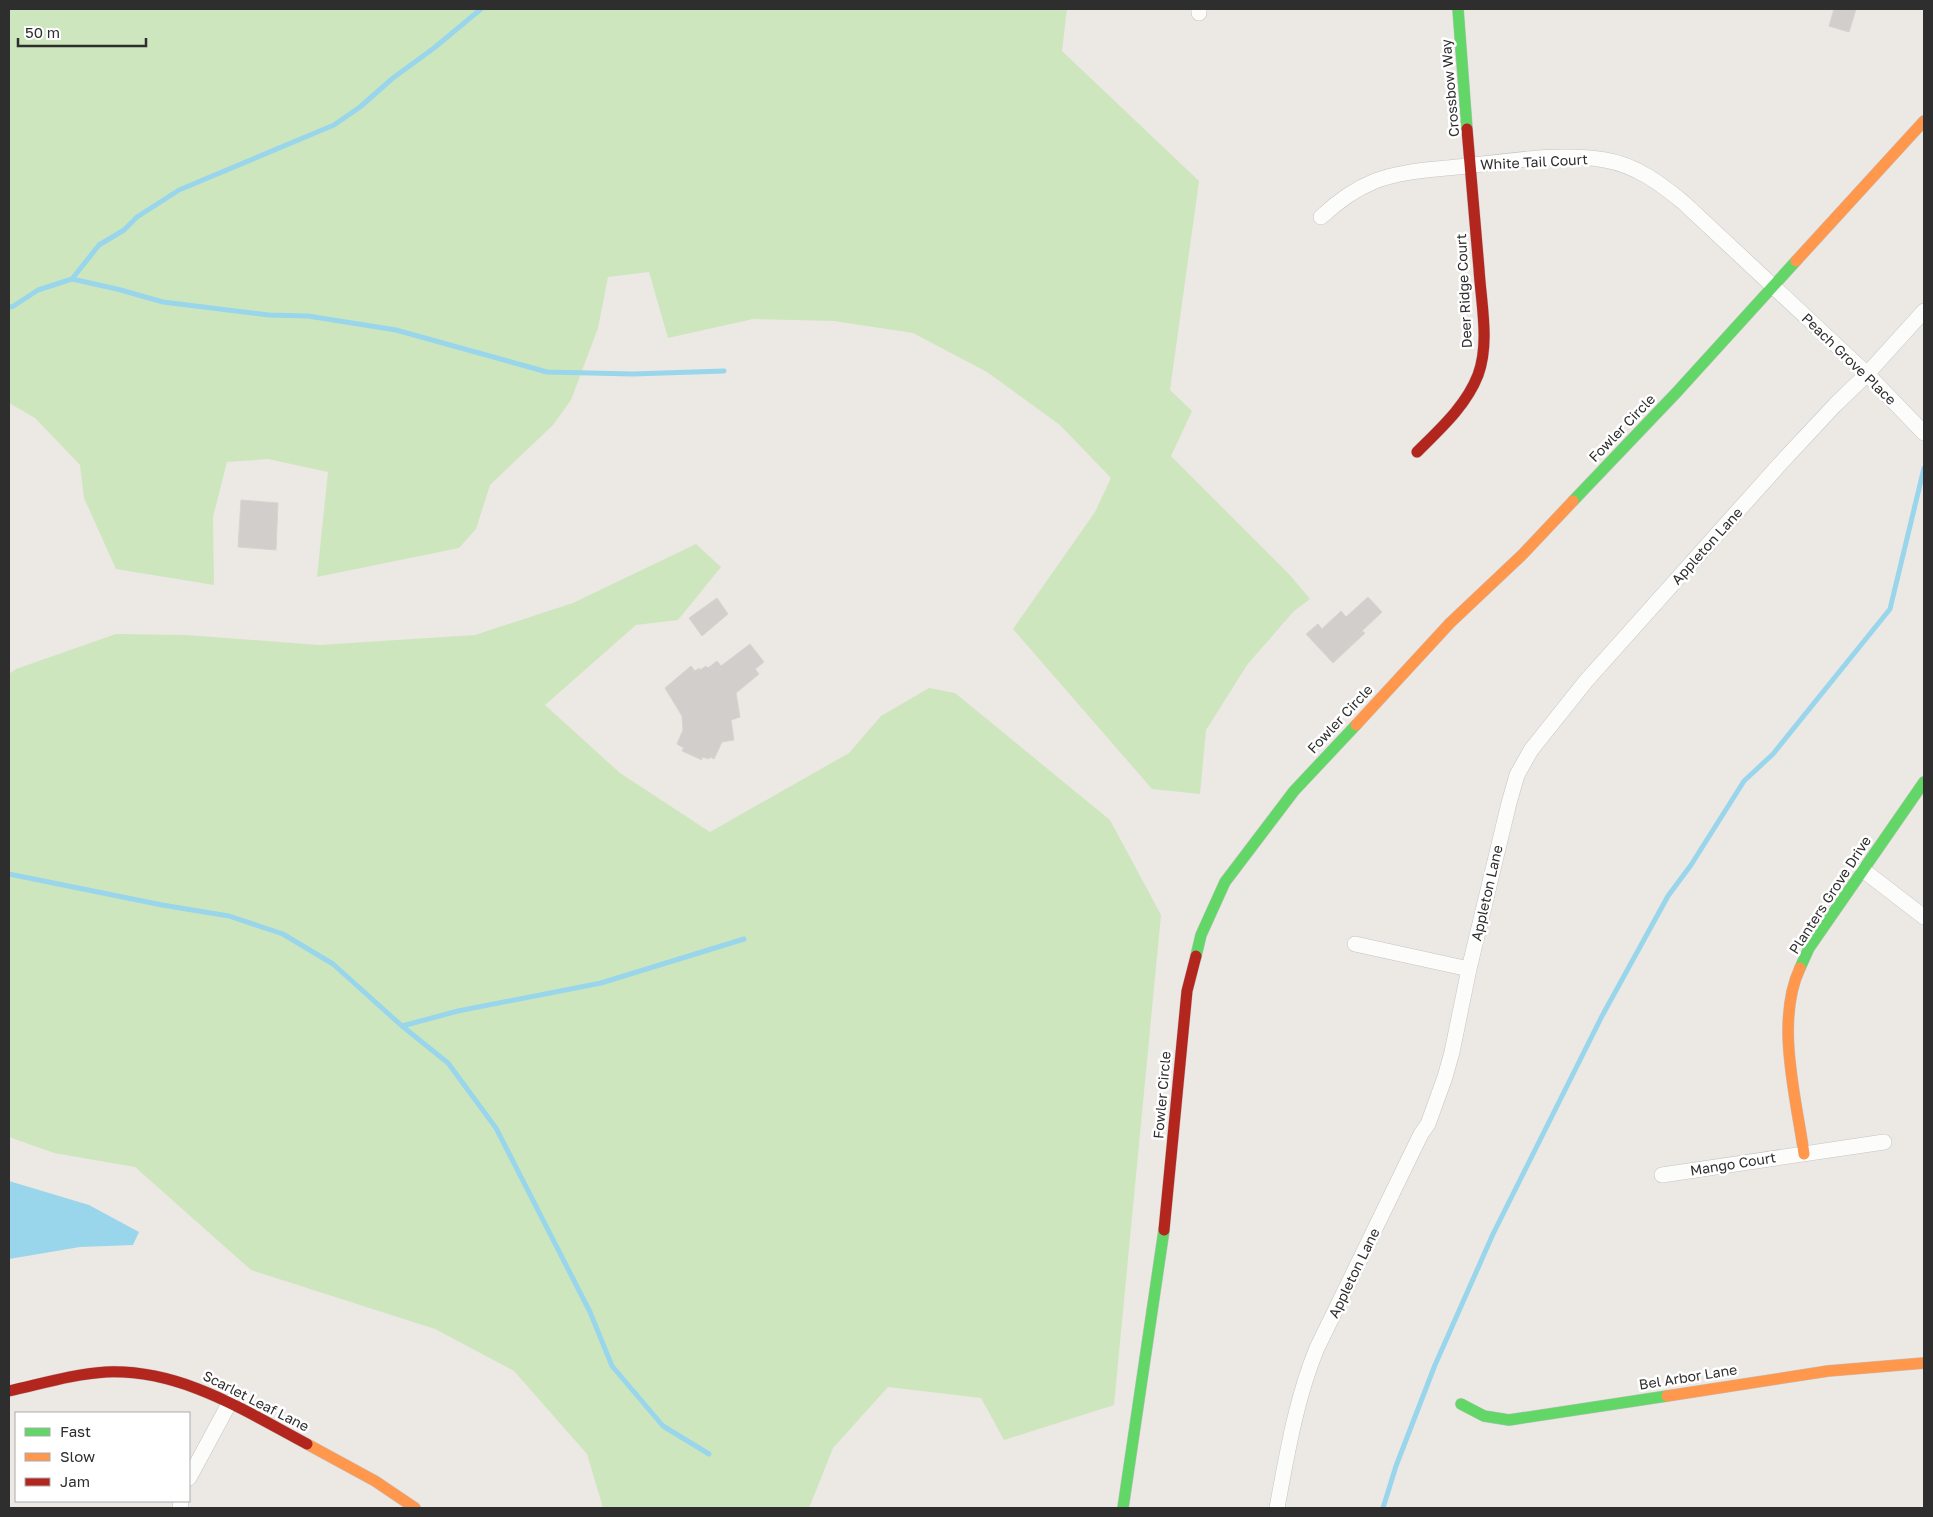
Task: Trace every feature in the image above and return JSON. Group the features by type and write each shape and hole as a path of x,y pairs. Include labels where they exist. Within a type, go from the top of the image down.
{"street":[{"name":"Crossbow Way","path":"1458,9 1471,166"},
{"name":"Fowler Circle","path":"1123,1508 1163,1240 1187,991 1202,935 1225,882 1294,790 1450,623 1523,554 1636,435 1924,121"},
{"name":"White Tail Court","path":"1321,216 1350,194 1375,181 1406,173 1576,157 1606,160 1635,169 1661,184 1774,286"},
{"name":"Deer Ridge Court","path":"1417,452 1453,415 1470,392 1482,361 1483,326 1471,166"},
{"name":"Peach Grove Place","path":"1774,286 1867,374 1924,432"},
{"name":"Appleton Lane","path":"1278,1508 1298,1400 1306,1374 1421,1134 1428,1124 1445,1077 1469,968 1517,775 1531,750 1586,681 1779,465 1867,374 1924,311"},
{"name":"Planters Grove Drive","path":"1804,1154 1787,1040 1788,1010 1795,978 1810,948 1924,782"},
{"path":"1863,870 1924,917"},
{"path":"1355,944 1469,968"},
{"name":"Mango Court","path":"1662,1175 1884,1142"},
{"name":"Bel Arbor Lane","path":"1462,1404 1478,1416 1509,1420 1828,1371 1924,1363"},
{"name":"Scarlet Leaf Lane","path":"9,1391 95,1374 116,1372 178,1380 230,1402 357,1470 403,1498 415,1508"},
{"path":"190,1476 230,1402"}],"green space":[{"path":"9,9 1067,9 1062,51 1199,181 1170,390 1192,411 1171,456 1289,574 1310,599 1294,611 1247,665 1206,730 1200,794 1152,789 1013,629 1095,512 1111,478 1060,425 987,372 913,333 834,321 753,319 668,338 649,272 608,277 598,328 571,400 553,425 490,485 476,529 459,548 317,577 328,472 268,459 227,462 213,517 214,585 116,569 84,498 80,465 35,418 9,403"},
{"path":"696,544 721,567 678,620 636,625 545,705 620,773 710,832 849,753 881,716 929,688 955,693 1110,820 1161,915 1114,1405 1004,1440 981,1398 888,1387 833,1448 809,1508 603,1508 587,1454 514,1371 435,1329 251,1270 135,1167 54,1153 9,1137 9,674 16,669 116,634 186,635 319,645 475,635 573,603"}],"water":[{"path":"9,1181 89,1205 139,1232 133,1245 80,1247 9,1259"}],"building":[{"path":"1834,9 1856,9 1849,32 1829,26"},
{"path":"241,500 278,503 276,550 238,547"},
{"path":"1368,597 1382,612 1362,631 1365,633 1333,663 1306,634 1318,624 1322,629 1341,611 1346,617"},
{"path":"717,598 728,614 702,636 689,618"},
{"path":"750,644 764,662 755,669 759,674 736,693 740,717 731,720 734,740 722,742 714,759 702,757 702,760 682,751 684,748 677,744 683,730 682,716 665,688 691,666 695,671 706,666 708,668 717,661 721,666"}],"waterway":[{"path":"72,279 99,245 124,230 137,217 179,190 334,125 360,107 393,78 434,48 481,9"},
{"path":"9,306 12,307 38,290 72,279 163,302 269,315 308,316 396,330 547,372 633,374 724,371"},
{"path":"1383,1508 1396,1466 1435,1365 1493,1234 1602,1016 1668,896 1691,865 1744,781 1773,754 1890,609 1924,468"},
{"path":"9,874 162,905 229,916 283,934 333,964 402,1026 448,1063 496,1128 590,1312 612,1366 663,1426 709,1454"},
{"path":"402,1026 458,1011 601,983 744,939"}],"traffic: fast":[{"path":"1458,9 1467,129"},
{"path":"1573,501 1676,393 1796,261"},
{"path":"1196,956 1201,935 1225,882 1294,791 1356,725"},
{"path":"1800,968 1809,948 1924,782"},
{"path":"1123,1508 1164,1230"},
{"path":"1461,1404 1484,1416 1509,1420 1667,1396"}],"traffic: slow":[{"path":"1796,261 1924,121"},
{"path":"1356,725 1450,623 1523,554 1573,501"},
{"path":"1800,968 1793,989 1789,1011 1788,1035 1793,1084 1804,1154"},
{"path":"1667,1396 1828,1371 1924,1363"},
{"path":"307,1444 375,1481 415,1508"}],"traffic: jam":[{"path":"1417,452 1443,426 1467,397 1482,363 1484,323 1467,129"},
{"path":"1164,1230 1187,991 1196,956"},
{"path":"9,1391 94,1373 134,1373 160,1377 186,1384 211,1394 307,1444"}]}
